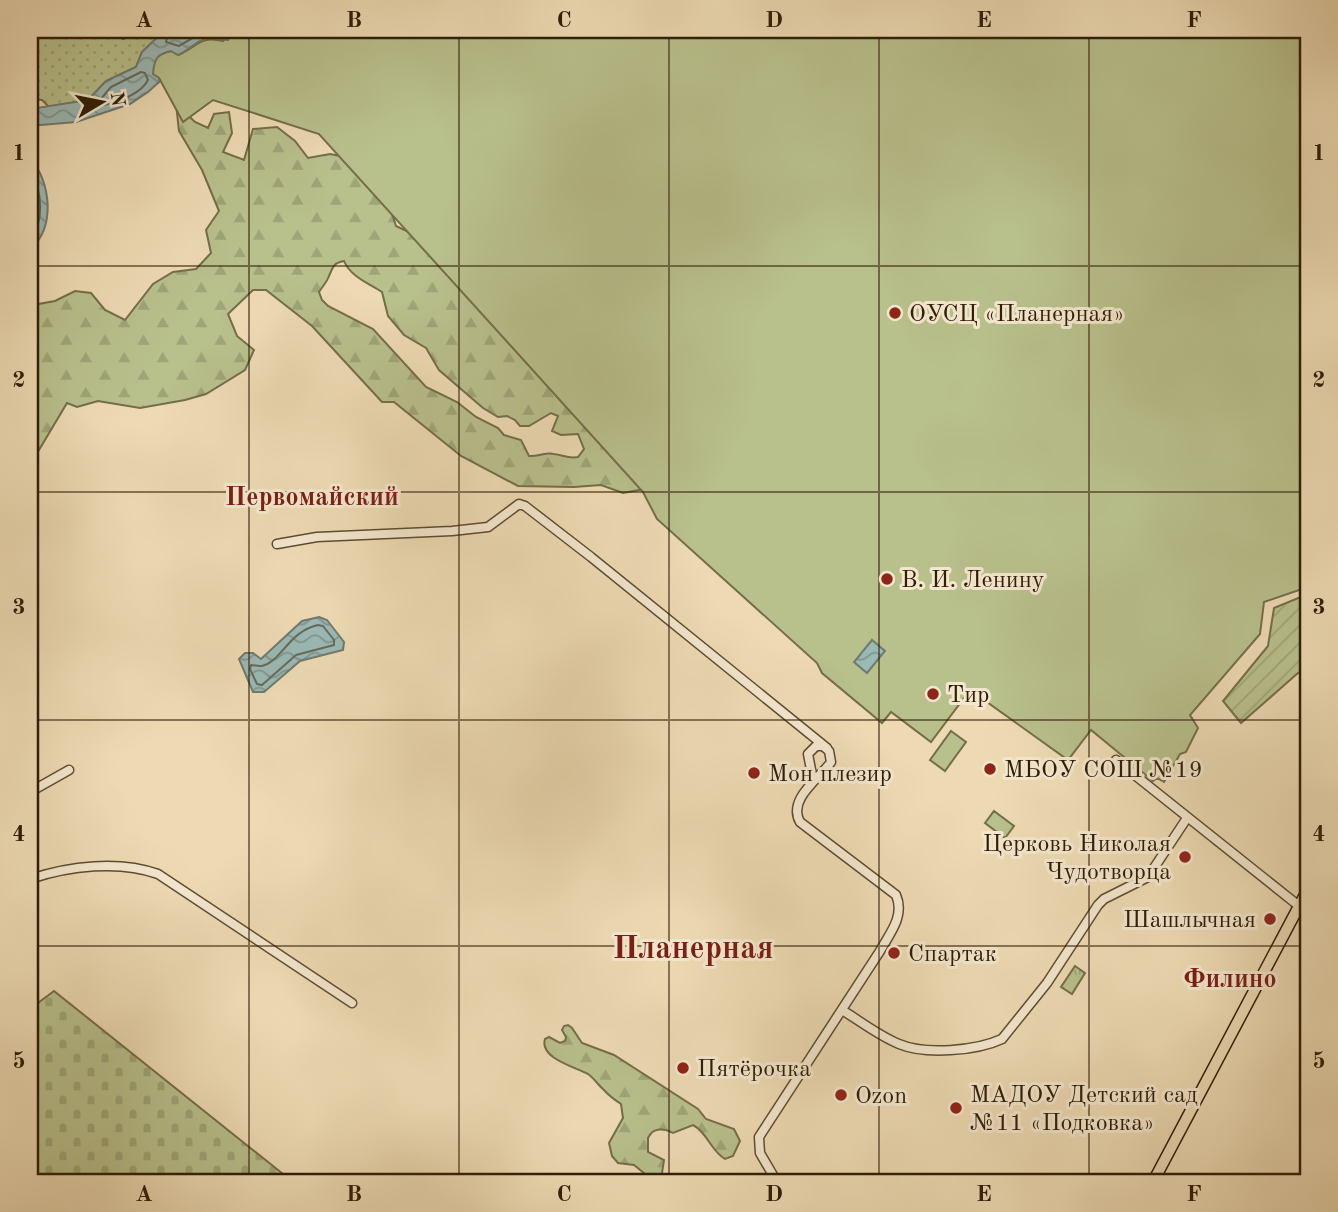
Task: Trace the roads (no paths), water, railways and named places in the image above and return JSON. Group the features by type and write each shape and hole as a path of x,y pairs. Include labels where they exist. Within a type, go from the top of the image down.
{"main road":[{"path":"1153,1182 1308,889"}],"street":[{"path":"277,544 317,537 488,527 519,504 525,506 827,748 832,758 827,768 811,782 796,811 800,822 897,895 901,905 898,919 759,1137 760,1153 777,1182"},
{"path":"811,735 814,742 808,754 811,782"},
{"path":"813,748 827,748"},
{"path":"1116,760 1299,906"},
{"path":"810,765 820,770 827,768"},
{"path":"30,792 69,770"},
{"path":"842,1010 907,1047 929,1050 967,1049 993,1044 1002,1039 1048,983 1098,905 1104,899 1148,877 1188,818"},
{"path":"30,879 59,871 117,866 139,867 158,874 352,1003"}],"water":[{"path":"165,30 231,30 228,40 205,39 178,55 171,51 159,56 155,61 153,74 159,78 159,82 130,104 76,122 30,126 30,109 88,100 106,81 136,67 142,52"},
{"path":"30,158 43,179 48,205 44,230 30,249"},
{"path":"319,617 327,620 344,642 343,650 300,661 264,692 253,692 239,659 245,653 253,653 261,659 302,621"},
{"path":"872,640 885,651 867,673 854,662"}],"place":[{"name":"ОУСЦ «Планерная»","path":"895,313"},
{"name":"В. И. Ленину","path":"887,579"},
{"name":"Тир","path":"933,694"},
{"name":"МБОУ СОШ №19","path":"990,769"},
{"name":"Мон плезир","path":"754,773"},
{"name":"Церковь Николая Чудотворца","path":"1185,857"},
{"name":"Шашлычная","path":"1270,919"},
{"name":"Спартак","path":"894,953"},
{"name":"Пятёрочка","path":"683,1068"},
{"name":"Ozon","path":"841,1095"},
{"name":"МАДОУ Детский сад №11 «Подковка»","path":"956,1108"}],"district":[{"name":"Первомайский","path":"312,496"},
{"name":"Планерная","path":"693,947"},
{"name":"Филино","path":"1230,978"}]}
